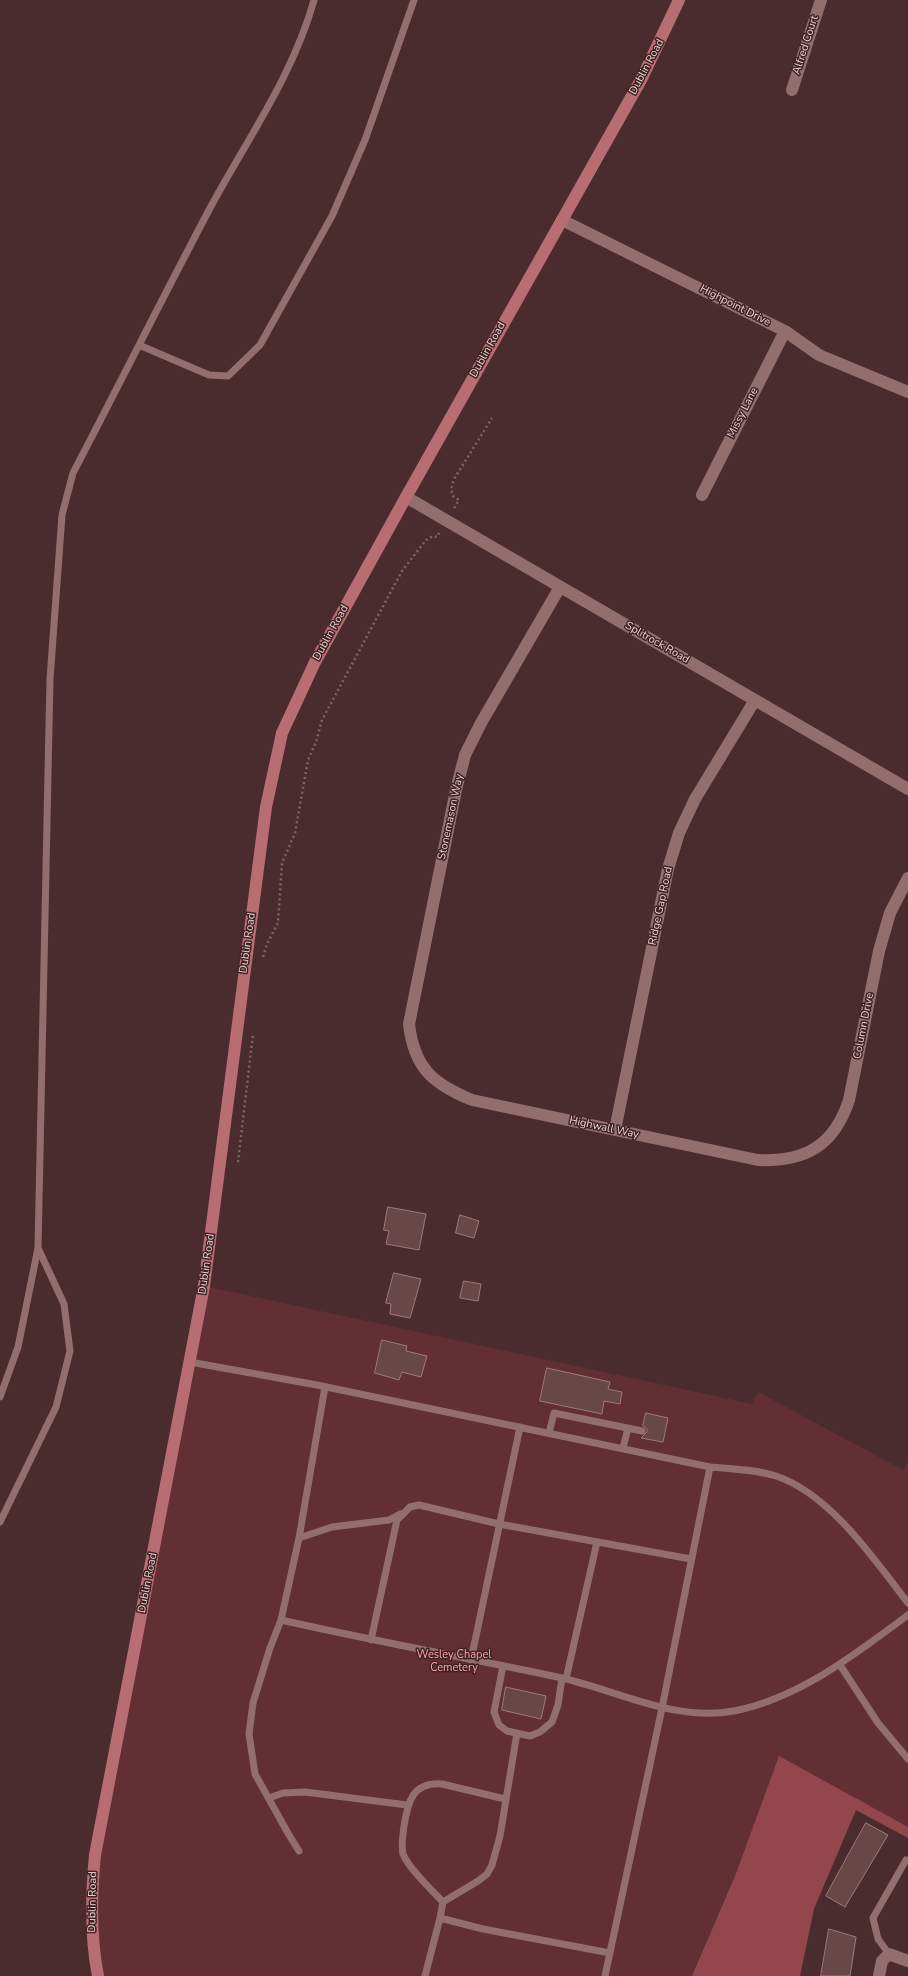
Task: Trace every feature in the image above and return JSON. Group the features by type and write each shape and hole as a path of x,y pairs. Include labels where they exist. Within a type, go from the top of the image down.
{"main road":[{"name":"Dublin Road","path":"98,1976 92,1924 92,1890 95,1855 204,1286 266,807 282,733 314,662 642,78 679,0"}],"street":[{"name":"Alfred Court","path":"792,90 821,0"},
{"name":"Highpoint Drive","path":"562,220 785,331 819,355 908,392"},
{"name":"Missy Lane","path":"702,495 785,331"},
{"name":"Splitrock Road","path":"406,497 908,789"},
{"name":"Stonemason Way","path":"423,1066 411,1038 409,1024 411,1009 465,755 480,723 560,587"},
{"name":"Ridge Gap Road","path":"615,1130 668,869 679,833 695,799 755,700"},
{"name":"Column Drive","path":"797,1158 816,1148 831,1135 843,1118 849,1100 879,951 890,913 908,878"},
{"name":"Highwall Way","path":"423,1066 432,1078 444,1088 472,1100 758,1160 778,1161 797,1158"},
{"path":"879,1976 882,1962 889,1954 908,1961"}],"lane":[{"path":"0,1397 18,1347 38,1248 50,679 62,515 73,473 210,210 283,81 308,20 314,0"},
{"path":"139,345 209,375 228,376 260,345 335,210 365,140 414,0"},
{"path":"0,1522 56,1407 70,1351 64,1304 38,1248"},
{"path":"190,1362 326,1387 710,1467 756,1471 777,1477 796,1486 819,1502 850,1531 908,1603"},
{"path":"299,1851 255,1774 249,1734 253,1703 270,1648 281,1620 299,1538 326,1387"},
{"path":"549,1433 554,1413 642,1431"},
{"path":"471,1660 520,1427"},
{"path":"623,1448 628,1428"},
{"path":"605,1976 662,1708 710,1467"},
{"path":"299,1538 332,1527 388,1520 410,1507 419,1505 499,1524 692,1559"},
{"path":"371,1640 397,1520 402,1513"},
{"path":"503,1666 494,1712 499,1725 506,1732 517,1734 530,1736 540,1732 552,1722 558,1704 597,1542"},
{"path":"281,1620 371,1640 564,1679 662,1708 702,1714 734,1711 793,1690 840,1665 908,1615"},
{"path":"840,1665 878,1723 908,1759"},
{"path":"425,1976 443,1902 487,1874 495,1859 517,1734"},
{"path":"443,1902 407,1861 403,1852 403,1832 407,1805 417,1790 432,1783 505,1799"},
{"path":"269,1798 283,1793 305,1792 407,1805"},
{"path":"889,1954 878,1939 873,1918 906,1860"},
{"path":"440,1918 610,1954"}],"path":[{"path":"455,507 459,500 453,496 451,489 454,479 492,418"},
{"path":"261,964 267,944 278,923 282,864 295,833 308,760 316,742 322,720 402,571 426,540 433,536 437,537 440,531"},
{"path":"238,1162 254,1027"}],"green space":[{"name":"Wesley Chapel Cemetery","path":"204,1286 752,1404 758,1392 903,1470 908,1462 908,1827 779,1757 735,1876 692,1976 98,1976 92,1890"}],"shaded area":[{"path":"779,1756 908,1827 908,1838 856,1810 814,1909 800,1976 692,1976 735,1876"}],"building":[{"path":"388,1207 426,1214 419,1250 386,1244 389,1231 384,1230"},
{"path":"460,1215 479,1221 474,1238 456,1233"},
{"path":"394,1273 421,1279 410,1318 390,1314 391,1304 386,1303"},
{"path":"464,1281 481,1284 478,1301 460,1298"},
{"path":"382,1340 407,1346 406,1351 427,1356 421,1377 402,1372 399,1380 375,1373"},
{"path":"547,1368 610,1382 608,1389 622,1392 620,1404 604,1401 602,1414 540,1401"},
{"path":"646,1413 668,1418 663,1442 641,1438 647,1432 647,1429 643,1426"},
{"path":"506,1687 546,1696 541,1719 502,1710"},
{"path":"866,1823 888,1835 845,1907 826,1896"},
{"path":"829,1929 856,1937 850,1976 821,1976"}]}
